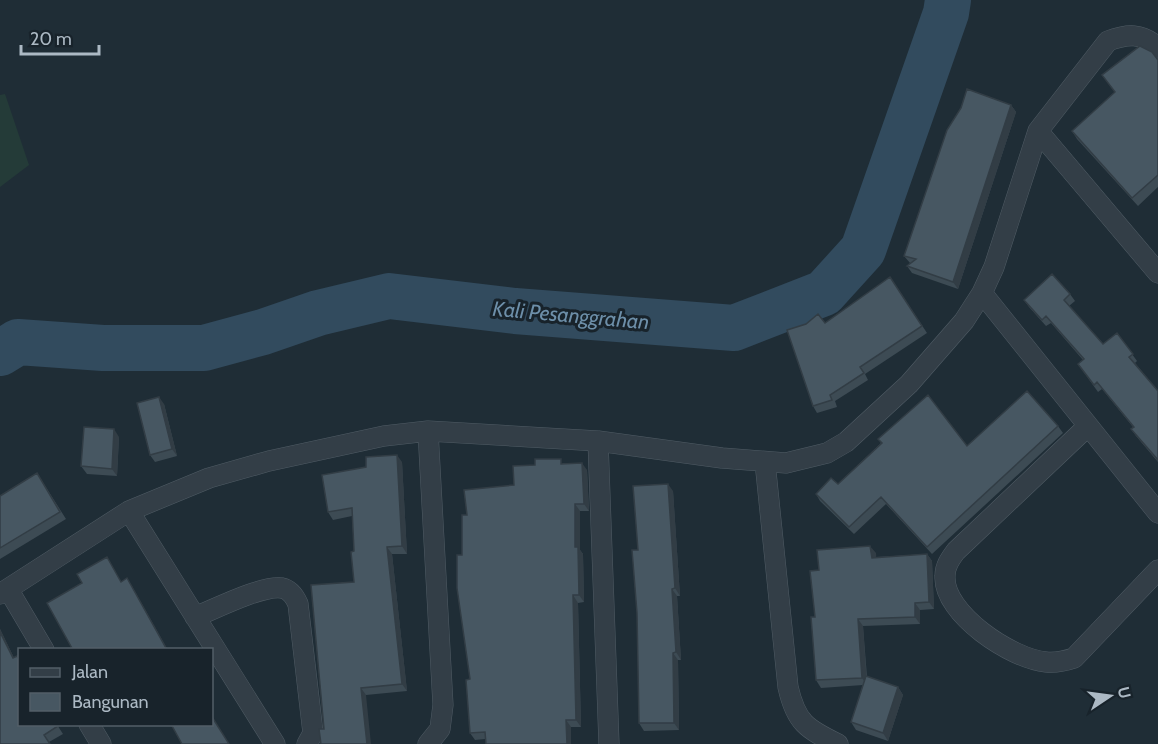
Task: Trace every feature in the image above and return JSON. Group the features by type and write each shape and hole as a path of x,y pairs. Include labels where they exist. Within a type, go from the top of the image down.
{"street":[{"path":"43,648 4,592 129,511 209,478 269,461 384,436 428,432 598,441 765,462 786,463 827,453 846,441 909,384 964,321 982,293 994,267 1038,131 1108,41 1124,35 1138,35 1158,48"},
{"path":"1038,131 1158,273"},
{"path":"982,293 1158,513"},
{"path":"1087,427 956,551 947,564 945,577 947,592 956,609 994,640 1028,658 1045,662 1062,662 1074,658 1158,570"},
{"path":"428,432 443,705 440,729 428,744"},
{"path":"598,441 609,744"},
{"path":"765,462 792,708 800,722 838,744"},
{"path":"129,511 275,744"},
{"path":"195,617 262,591 282,588 293,594 298,604 313,733 307,744"},
{"path":"90,726 101,744"}],"green space":[{"path":"5,94 29,165 0,187 0,95"}],"building":[{"path":"1140,46 1152,52 1158,60 1158,175 1132,198 1072,131 1115,92 1102,75"},
{"path":"967,89 1011,105 953,282 907,266 916,259 904,256 947,130 961,108"},
{"path":"1052,274 1070,294 1064,300 1103,344 1117,333 1133,354 1129,357 1158,391 1158,460 1131,429 1134,427 1097,382 1094,385 1078,364 1084,359 1046,316 1042,320 1024,300"},
{"path":"890,277 922,326 860,367 864,373 830,395 832,400 813,406 787,330 806,324 818,314 825,323"},
{"path":"1027,391 1058,426 927,547 881,497 849,527 816,494 831,478 838,484 882,443 878,439 928,395 967,446"},
{"path":"159,397 172,449 150,455 137,403"},
{"path":"84,427 114,429 112,469 81,466"},
{"path":"397,455 402,546 387,547 402,684 361,688 367,744 321,744 319,729 324,729 311,585 354,582 351,552 354,551 352,508 328,512 322,475 366,467 366,457"},
{"path":"535,459 561,459 561,464 582,463 584,504 575,504 575,547 578,547 579,595 573,595 576,720 566,720 567,744 486,744 485,732 470,733 466,680 470,679 457,588 457,555 462,555 462,515 467,515 464,490 514,485 513,466 535,465"},
{"path":"37,473 60,512 0,548 0,496"},
{"path":"668,484 675,588 672,589 676,652 673,653 674,723 639,723 637,613 632,550 638,550 633,486"},
{"path":"870,546 872,558 927,554 929,602 915,603 915,617 858,619 862,678 816,680 811,617 815,617 810,571 819,570 817,550"},
{"path":"107,557 121,582 127,578 166,648 72,648 47,603 82,583 77,574"},
{"path":"0,632 13,658 18,658 18,726 58,726 44,735 50,744 0,744"},
{"path":"866,676 898,687 883,733 851,722"},
{"path":"213,719 229,744 182,744 172,726 213,726"}],"waterway":[{"name":"Kali Pesanggrahan","path":"0,353 18,342 103,348 204,348 263,332 318,313 389,296 515,311 734,328 824,293 863,250 946,13 948,0"}]}
